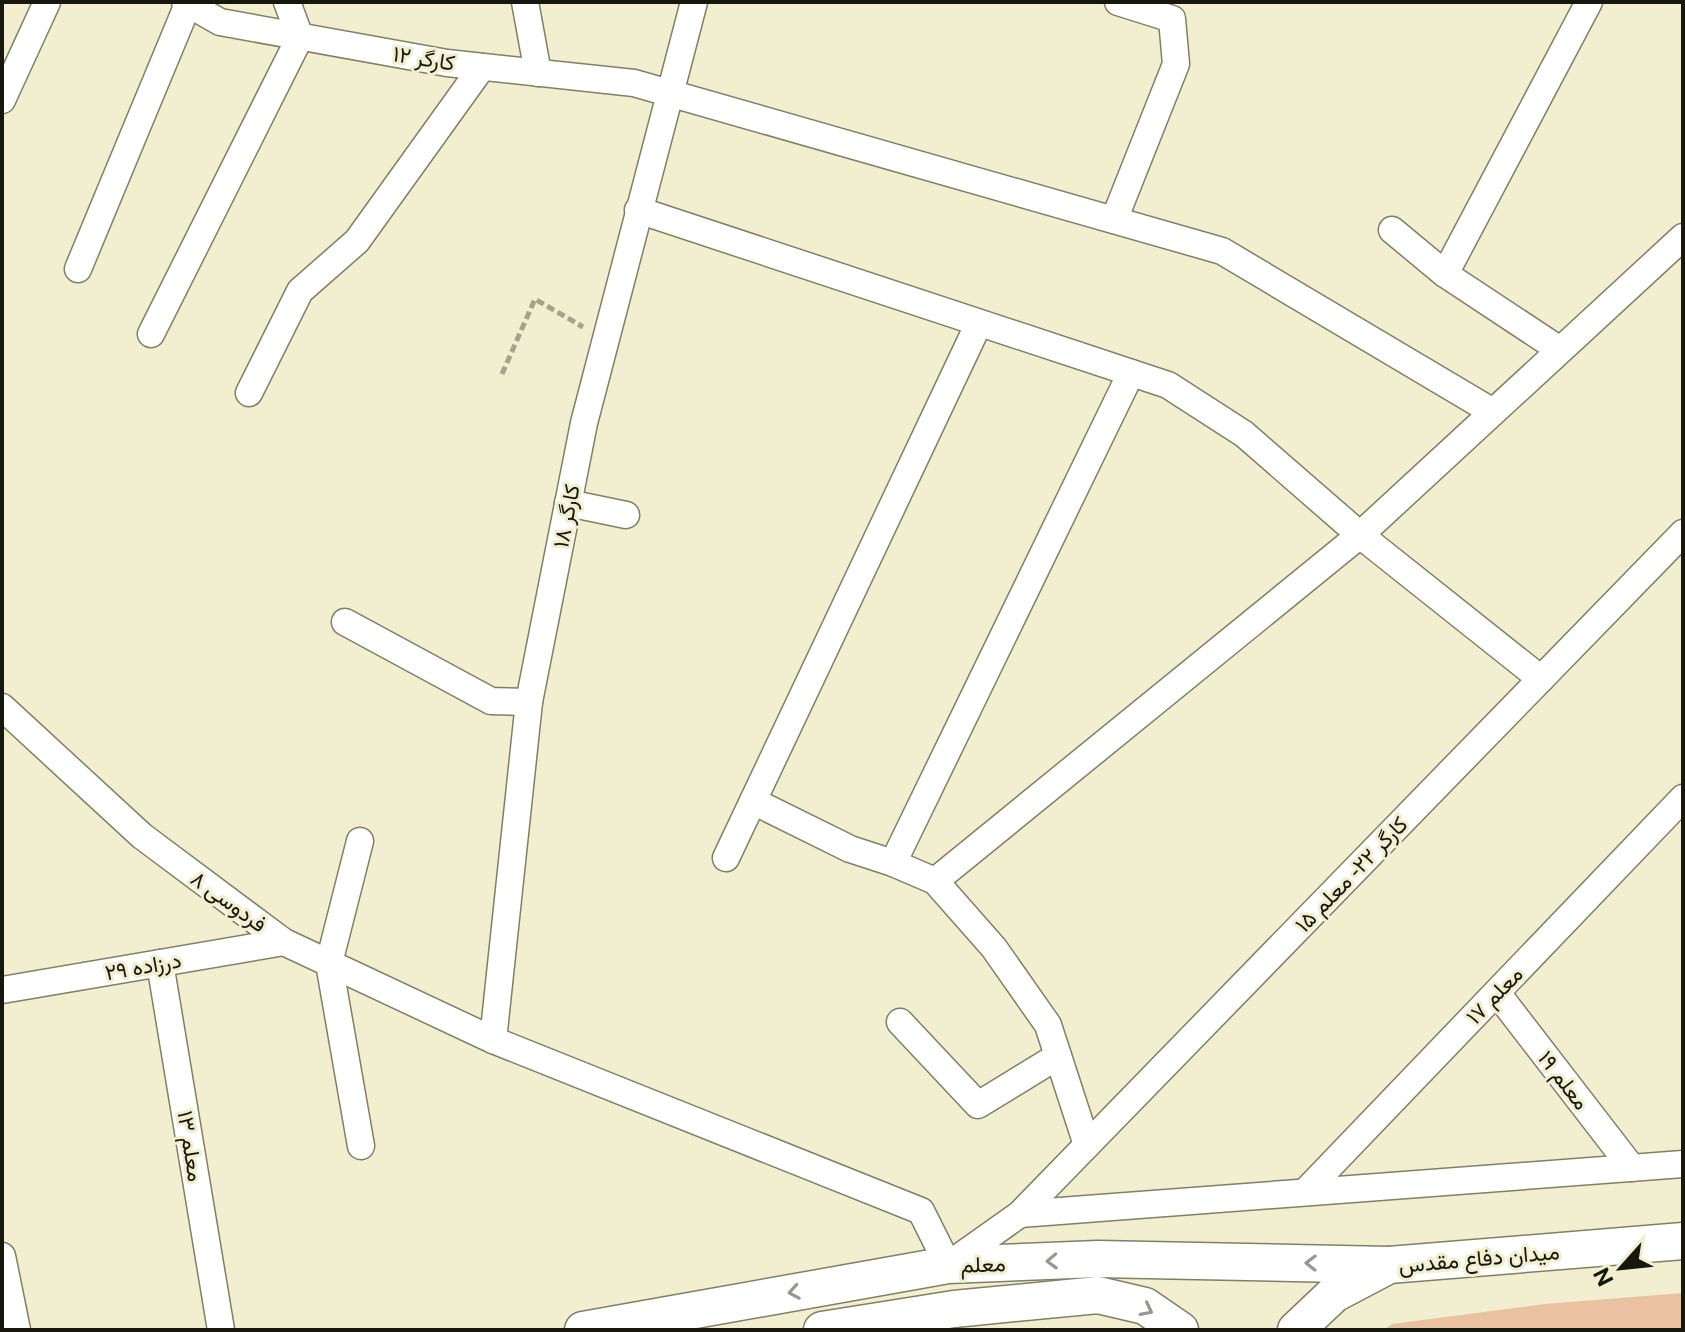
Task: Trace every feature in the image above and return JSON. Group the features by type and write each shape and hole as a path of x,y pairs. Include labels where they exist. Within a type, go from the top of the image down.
{"main road":[{"name":"میدان دفاع مقدس","path":"1296,1330 1334,1294 1389,1265 1683,1241"},
{"name":"معلم","path":"583,1330 948,1265 1098,1259 1389,1265"},
{"path":"948,1265 964,1282 962,1300 954,1309"},
{"name":"معلم","path":"822,1330 954,1309 1098,1295 1145,1306 1180,1330"}],"street":[{"path":"151,334 300,37 287,2"},
{"path":"525,2 538,73"},
{"name":"کارگر ۱۸","path":"493,1040 529,702 584,423 668,92 694,2"},
{"path":"1114,220 1176,64 1172,19 1118,2"},
{"path":"1445,274 1589,2"},
{"path":"78,269 186,3"},
{"name":"کارگر ۱۲","path":"186,3 220,22 300,37 482,67 634,83 1222,251 1493,412"},
{"path":"2,100 38,5"},
{"path":"249,393 300,291 357,241 482,67"},
{"path":"638,210 1168,385 1244,434 1360,535 1541,679"},
{"path":"1392,230 1445,274 1560,350"},
{"path":"935,881 1360,535 1683,237"},
{"path":"726,858 979,323"},
{"path":"893,863 1131,373"},
{"path":"568,503 626,515"},
{"name":"کارگر ۲۲ - معلم ۱۵","path":"948,1265 1020,1214 1683,533"},
{"path":"345,622 491,701 529,702"},
{"name":"فردوسی ۸","path":"2,707 142,836 284,942 493,1040 921,1211 948,1265"},
{"name":"معلم ۱۷","path":"1305,1192 1683,798"},
{"path":"753,801 850,849 935,881 994,948 1048,1025 1087,1145"},
{"path":"360,841 329,963 361,1146"},
{"name":"درزاده ۲۹","path":"2,990 284,942"},
{"name":"معلم ۱۳","path":"160,963 221,1330"},
{"name":"معلم ۱۹","path":"1497,993 1632,1168"},
{"path":"900,1022 978,1105 1058,1056"},
{"path":"1020,1214 1683,1164"},
{"path":"2,1256 17,1330"}],"path":[{"path":"502,374 535,299 605,339"}],"shaded area":[{"path":"1683,1293 1683,1330 1383,1330 1392,1324 1545,1304"}]}
